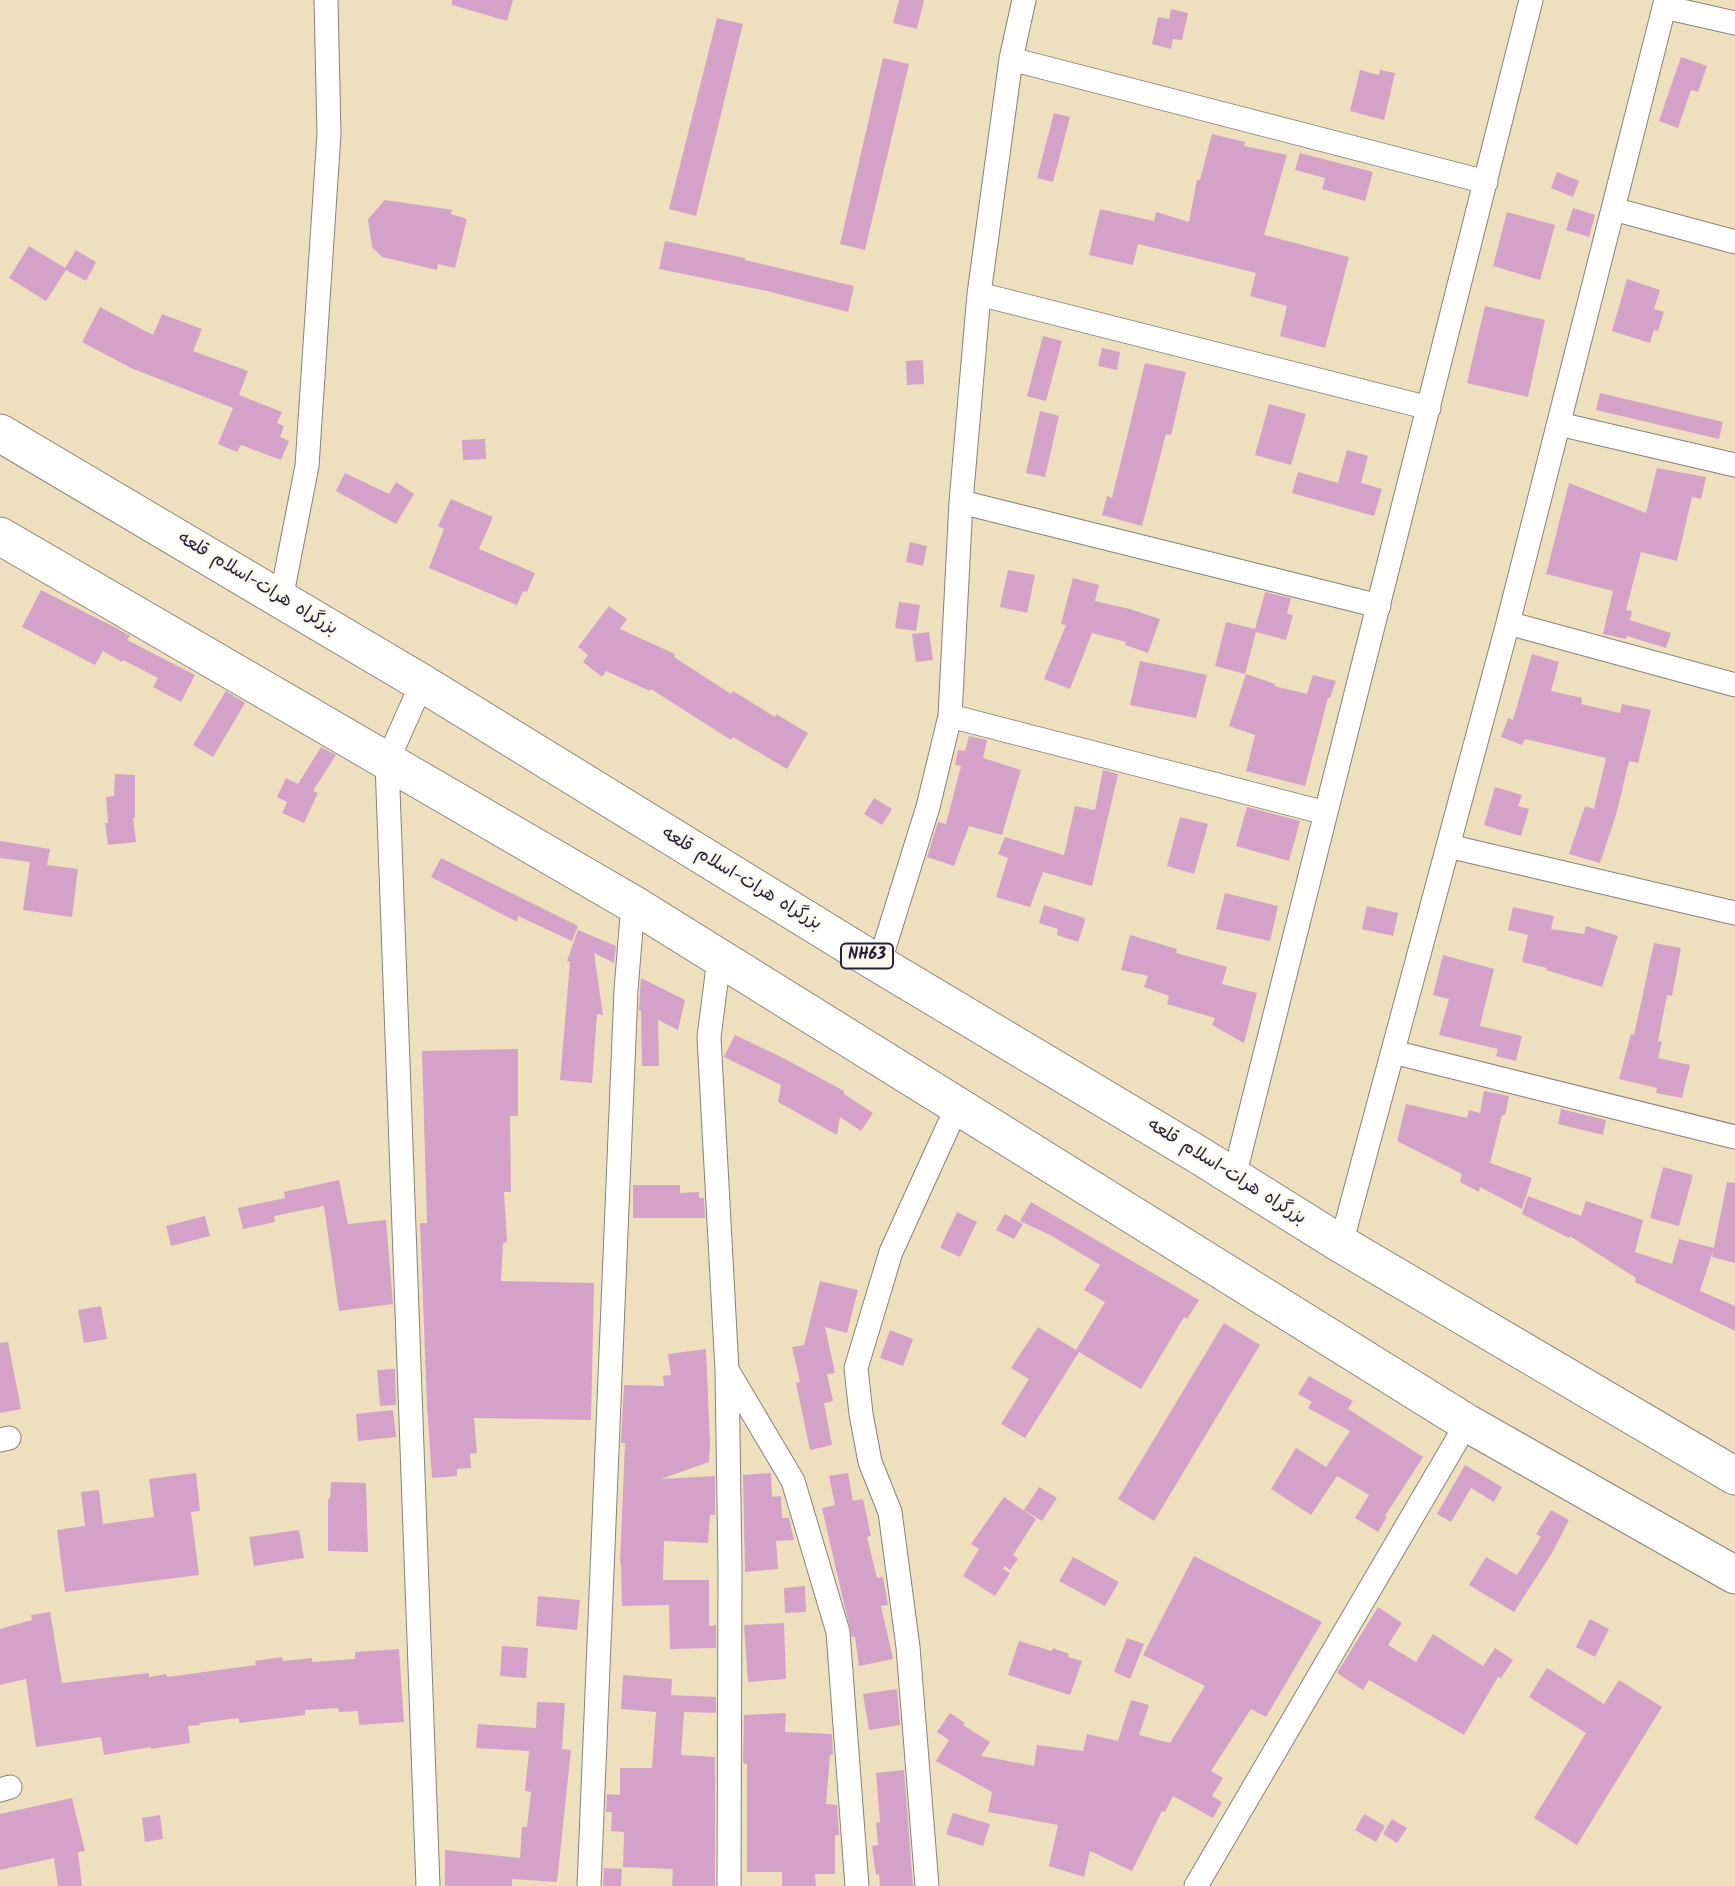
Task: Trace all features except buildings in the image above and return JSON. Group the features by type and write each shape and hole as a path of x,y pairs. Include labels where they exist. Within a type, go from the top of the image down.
{"highway":[{"name":"بزرگراه هرات-اسلام قلعه","path":"0,433 422,683 1340,1244 1735,1476"},
{"path":"0,536 633,904 1467,1423 1735,1575"}],"street":[{"path":"281,599 307,467 329,134 326,0"},
{"path":"879,964 928,807 950,716 961,502 979,294 1011,59 1024,0"},
{"path":"1234,1177 1531,0"},
{"path":"1340,1244 1508,624 1665,3 1735,23"},
{"path":"1011,59 1486,182"},
{"path":"1613,209 1735,242"},
{"path":"979,294 1429,408"},
{"path":"1559,424 1735,465"},
{"path":"961,502 1379,606"},
{"path":"1508,624 1735,685"},
{"path":"422,683 387,762 428,1886"},
{"path":"950,716 1326,813"},
{"path":"1448,846 1735,913"},
{"path":"589,1886 625,1018 633,904"},
{"path":"719,959 709,1037 727,1370 730,1569 729,1886"},
{"path":"1393,1052 1735,1137"},
{"path":"927,1886 908,1647 890,1512 870,1462 856,1368 891,1252 957,1107"},
{"path":"727,1370 793,1481 838,1632 857,1886"},
{"path":"1196,1886 1467,1423"}]}
